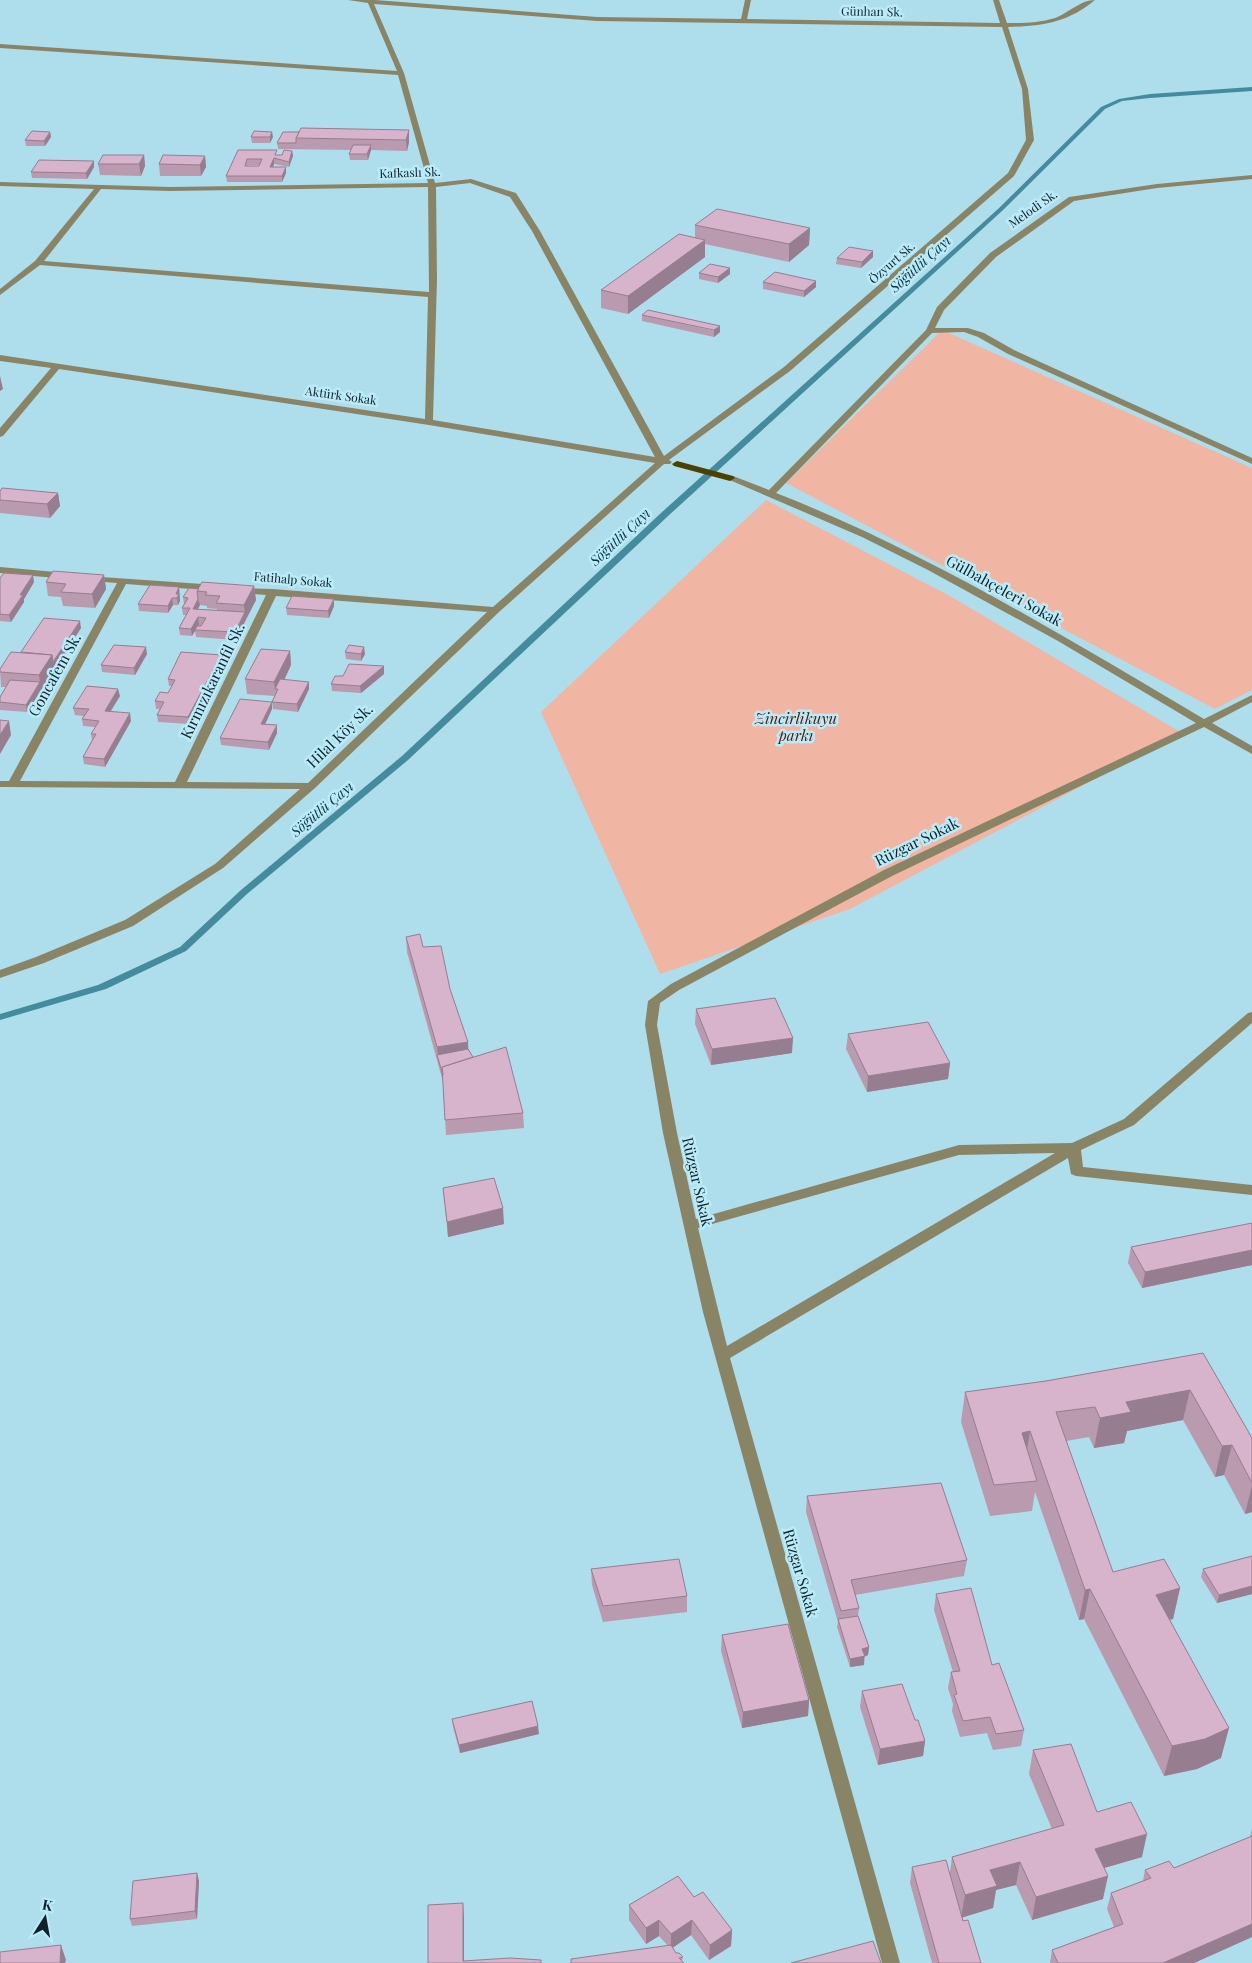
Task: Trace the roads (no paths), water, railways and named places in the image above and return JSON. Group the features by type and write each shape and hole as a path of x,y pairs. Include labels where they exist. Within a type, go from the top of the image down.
{"main road":[{"path":"677,464 730,478"}],"street":[{"name":"Günhan Sk.","path":"351,0 597,19 1004,26 1042,24 1060,18 1092,0"},
{"path":"744,21 748,0"},
{"path":"996,0 1004,26"},
{"path":"370,2 402,73 432,185 429,422"},
{"name":"Özyurt Sk.","path":"662,461 787,369 1011,174 1030,140 1025,89 1004,26"},
{"path":"0,46 402,73"},
{"name":"Melodi Sk.","path":"771,493 930,331 940,309 993,255 1072,198 1157,186 1252,176"},
{"name":"Kafkaslı Sk.","path":"0,184 170,189 432,185 471,181 513,195 536,230 580,315 662,461"},
{"path":"0,294 38,263 99,187"},
{"path":"38,263 432,295"},
{"path":"930,331 964,330 981,335 1011,352 1252,461"},
{"name":"Aktürk Sokak","path":"0,358 429,422 677,464"},
{"path":"0,434 57,366"},
{"name":"Hilal Köy Sk.","path":"0,974 129,924 219,866 311,786 495,610 662,461"},
{"name":"Gülbahçeleri Sokak","path":"730,478 818,512 971,588 1252,751"},
{"name":"Fatihalp Sokak","path":"0,570 495,610"},
{"name":"Goncafem Sk.","path":"13,784 123,581"},
{"name":"Kırmızıkaranfil Sk.","path":"180,784 273,592"},
{"path":"1204,723 1252,698"},
{"name":"Rüzgar Sokak","path":"891,1963 722,1356 670,1133 651,1025 654,1001 675,986 888,873 1204,723"},
{"path":"0,784 180,784 232,787 311,786"},
{"path":"722,1356 1074,1148 1129,1122 1250,1023"},
{"path":"690,1225 959,1150 1074,1148"},
{"path":"1074,1148 1076,1171 1252,1190"}],"waterway":[{"name":"Söğütlü Çayı","path":"0,1017 102,987 183,949 244,892 405,758 664,515 1000,210 1103,108 1121,100 1150,96 1252,89"}],"park label":[{"name":"Zincirlikuyu parkı","path":"796,728"}]}
